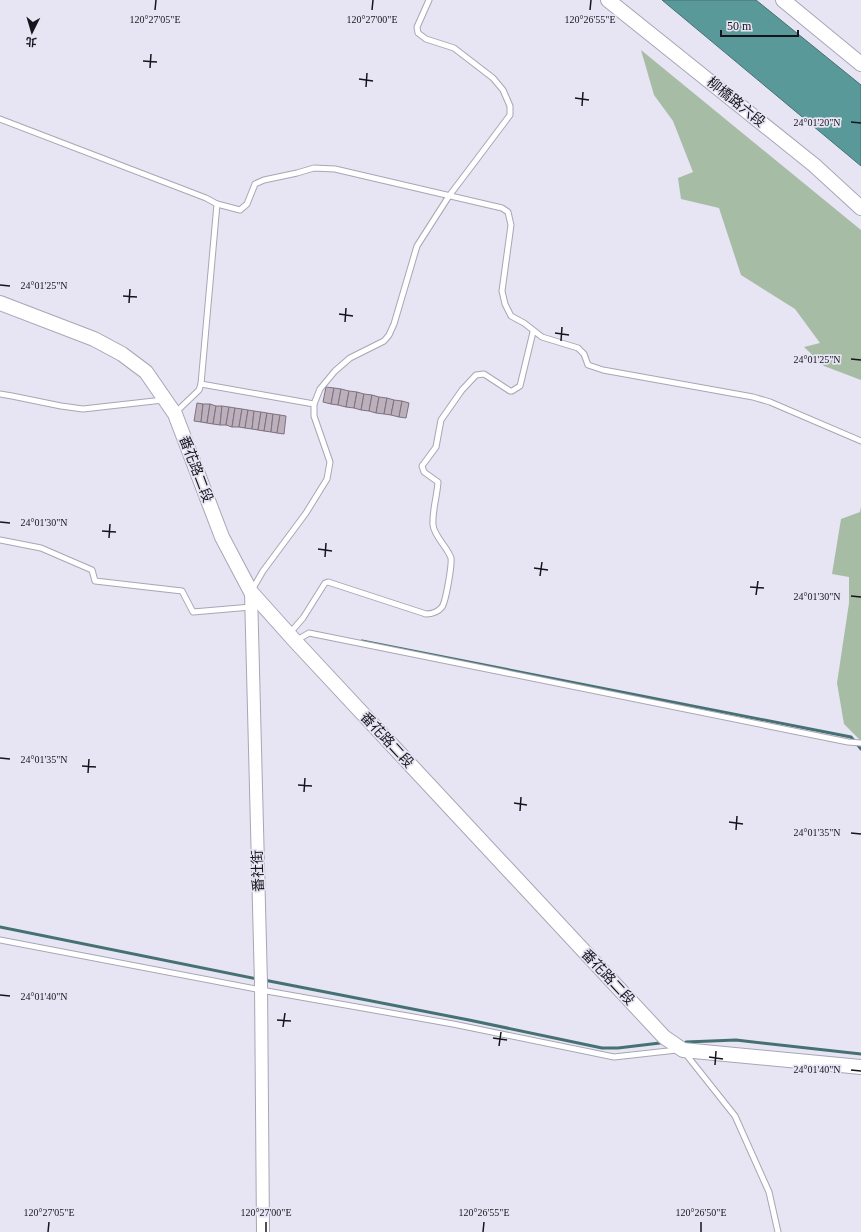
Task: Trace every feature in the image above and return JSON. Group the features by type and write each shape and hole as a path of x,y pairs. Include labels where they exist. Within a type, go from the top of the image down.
{"main road":[{"name":"柳橋路六段","path":"608,0 814,165 861,208"},
{"path":"783,0 861,64"},
{"name":"番花路二段","path":"0,303 94,339 122,354 146,372 175,414 222,537 251,592 292,638 664,1037 683,1050 861,1068"}],"street":[{"name":"番社街","path":"251,592 261,983 263,1232"}],"lane":[{"path":"251,592 263,571 306,513 327,479 330,462 314,416 314,404 320,389 335,371 350,358 384,341 389,335 394,324 417,246 449,196 510,115 510,106 503,90 493,78 454,48 426,39 418,33 417,27 429,0"},
{"path":"0,119 206,198 217,204 240,210 247,204 255,184 264,180 314,168 335,169 502,208 508,212 511,225 502,291 505,304 511,316 524,323 542,338 578,348 584,354 588,365 604,370 753,397 770,402 861,441"},
{"path":"175,414 199,390 201,384 217,204"},
{"path":"292,638 325,583 328,582 426,614 432,614 442,607 447,594 451,559 434,528 433,512 438,491 438,482 424,472 422,466 436,447 441,420 462,390 476,375 484,374 510,391 520,386 533,332"},
{"path":"201,384 314,404"},
{"path":"0,394 83,409 164,400"},
{"path":"0,540 41,548 92,570 95,582 182,591 193,612 251,607"},
{"path":"292,638 309,633 861,743"},
{"path":"0,940 261,983 614,1057 683,1050 735,1116 769,1192 778,1232"}],"shaded area":[{"path":"662,0 756,0 861,85 861,166"},
{"path":"641,50 861,230 861,380 824,366 804,347 820,343 795,309 741,275 719,208 681,199 678,178 693,172 673,121 654,95"},
{"path":"861,506 861,741 844,724 837,683 849,603 849,577 832,574 841,519 860,512"}],"building":[{"path":"326,387 334,388 331,404 323,402"},
{"path":"334,388 341,389 338,405 331,404"},
{"path":"341,389 349,391 346,407 338,405"},
{"path":"349,391 357,392 354,408 346,407"},
{"path":"357,392 364,394 361,410 354,408"},
{"path":"364,394 372,395 369,411 361,410"},
{"path":"372,395 379,397 376,413 369,411"},
{"path":"379,397 387,398 384,414 376,413"},
{"path":"387,398 394,400 391,415 384,414"},
{"path":"394,400 402,401 399,417 391,415"},
{"path":"402,401 409,403 406,418 399,417"},
{"path":"197,403 203,404 201,422 194,421"},
{"path":"203,404 210,404 207,423 201,422"},
{"path":"210,404 216,406 213,424 207,423"},
{"path":"216,406 222,406 220,425 213,424"},
{"path":"222,406 229,407 226,425 220,425"},
{"path":"229,407 235,408 232,427 226,425"},
{"path":"235,408 242,409 239,427 232,427"},
{"path":"242,409 248,410 245,428 239,427"},
{"path":"248,410 254,411 252,429 245,428"},
{"path":"254,411 261,412 258,430 252,429"},
{"path":"261,412 267,413 264,431 258,430"},
{"path":"267,413 273,414 271,432 264,431"},
{"path":"273,414 280,415 277,433 271,432"},
{"path":"280,415 286,416 284,434 277,433"}],"waterway":[{"path":"362,641 851,737 861,749"},
{"path":"0,927 257,979"},
{"path":"264,980 469,1020 602,1048 618,1048 660,1043"},
{"path":"686,1042 736,1040 861,1054"}]}
